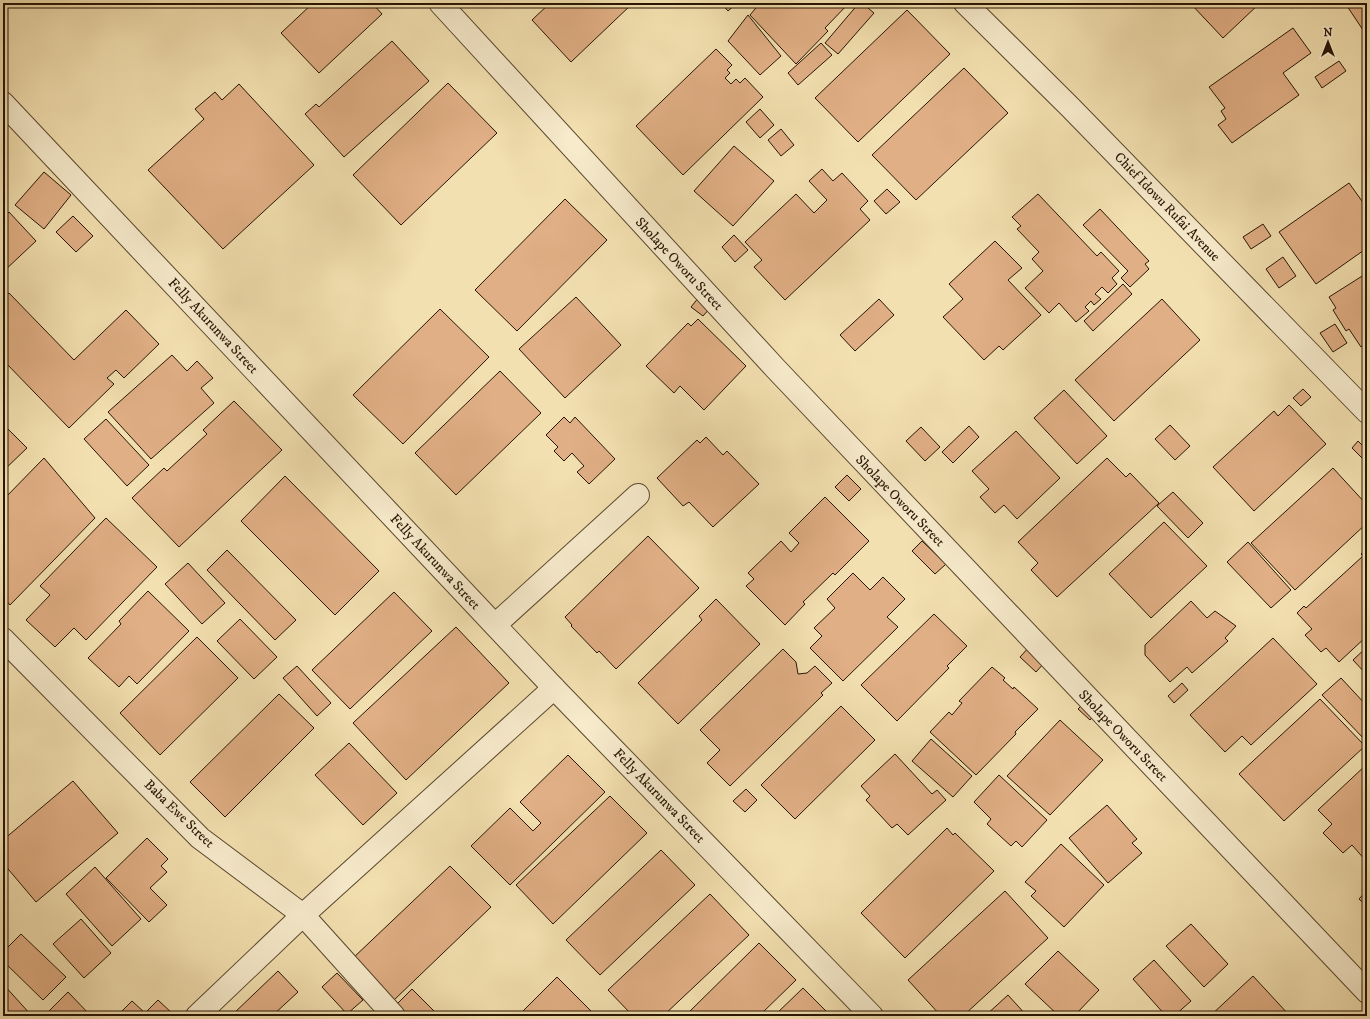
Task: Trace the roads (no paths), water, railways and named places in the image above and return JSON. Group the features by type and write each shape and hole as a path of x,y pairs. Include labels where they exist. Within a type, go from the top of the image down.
{"street":[{"name":"Sholape Oworu Street","path":"440,3 775,368 1367,992"},
{"name":"Chief Idowu Rufai Avenue","path":"965,3 1070,106 1367,412"},
{"name":"Felly Akurunwa Street","path":"3,103 554,688 872,1016"},
{"path":"495,625 638,495"},
{"name":"Baba Ewe Street","path":"3,640 200,838 303,915 394,1016"},
{"path":"197,1016 303,915 554,688"}]}
